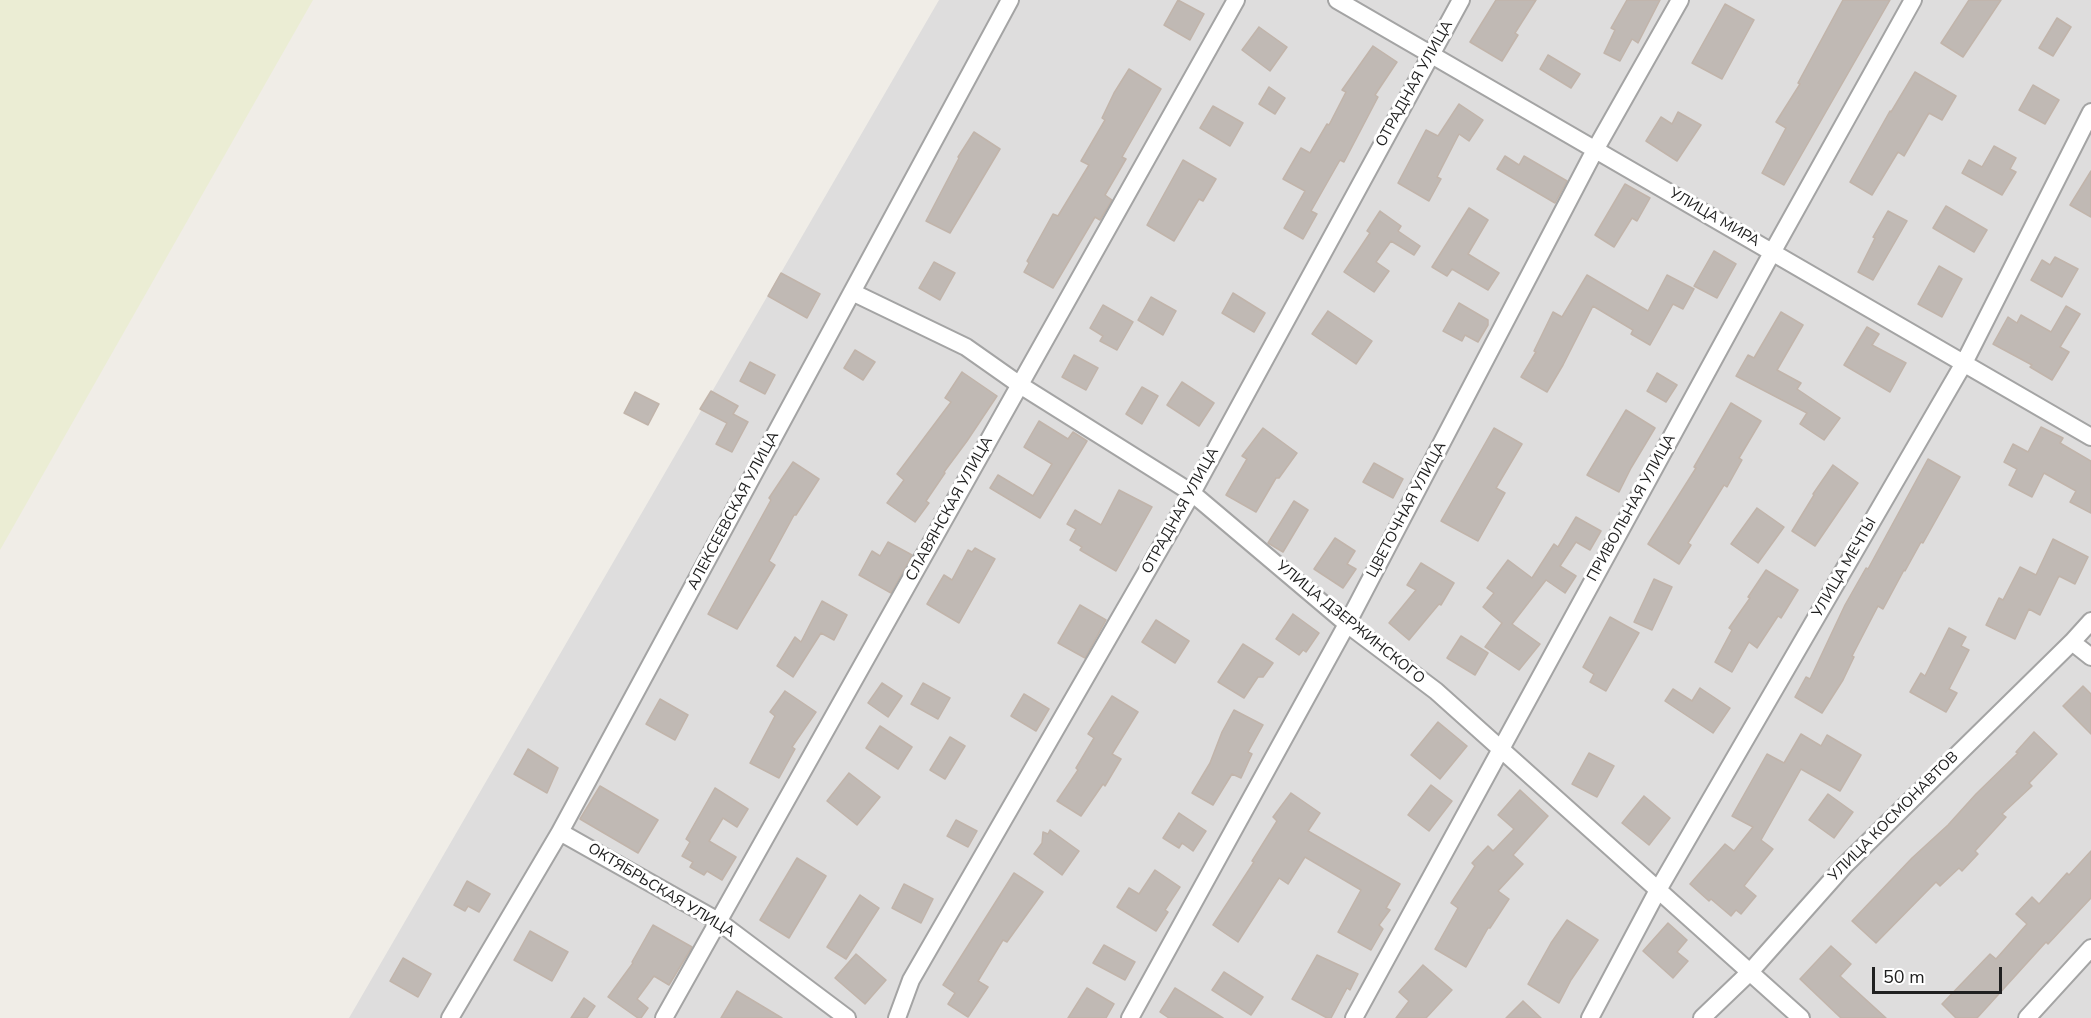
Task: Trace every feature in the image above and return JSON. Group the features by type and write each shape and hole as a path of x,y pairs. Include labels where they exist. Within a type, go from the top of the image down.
{"street":[{"name":"АЛЕКСЕЕВСКАЯ УЛИЦА","path":"450,1018 560,832 1010,0"},
{"name":"СЛАВЯНСКАЯ УЛИЦА","path":"664,1018 1236,0"},
{"name":"УЛИЦА МИРА","path":"1337,0 2091,437"},
{"name":"ОТРАДНАЯ УЛИЦА","path":"897,1018 911,980 1192,493 1461,0"},
{"name":"ЦВЕТОЧНАЯ УЛИЦА","path":"1130,1018 1347,624 1595,150 1680,0"},
{"name":"ПРИВОЛЬНАЯ УЛИЦА","path":"1354,1018 1773,251 1913,0"},
{"name":"УЛИЦА МЕЧТЫ","path":"1590,1018 1658,890 1964,363 2091,112"},
{"name":"УЛИЦА ДЗЕРЖИНСКОГО","path":"852,292 966,347 1020,385 1192,493 1347,624 1436,691 1802,1018"},
{"name":"УЛИЦА КОСМОНАВТОВ","path":"1702,1018 1750,972 1845,865 2091,621"},
{"path":"2072,642 2091,657"},
{"name":"ОКТЯБРЬСКАЯ УЛИЦА","path":"560,832 718,921 848,1018"},
{"path":"2027,1018 2091,948"}],"shaded area":[{"path":"939,0 2091,0 2091,1018 349,1018"}],"green space":[{"path":"0,0 313,0 0,550"}],"building":[{"path":"1178,0 1204,14 1190,40 1164,25"},
{"path":"1496,0 1536,0 1515,33 1518,35 1502,61 1470,42"},
{"path":"1627,0 1660,0 1638,43 1632,39 1620,61 1604,53 1615,30 1611,28"},
{"path":"1843,0 1890,0 1784,185 1762,173 1786,128 1776,122 1800,84 1798,83"},
{"path":"1969,0 2001,0 1963,57 1941,43"},
{"path":"1725,4 1754,20 1722,79 1692,63"},
{"path":"2057,18 2071,27 2053,56 2039,48"},
{"path":"1259,27 1287,47 1270,71 1242,50"},
{"path":"1373,46 1397,62 1375,95 1378,97 1344,162 1340,160 1311,211 1317,214 1303,239 1284,228 1305,191 1283,179 1301,148 1310,153 1327,124 1329,125 1346,92 1342,90"},
{"path":"1548,55 1580,74 1571,88 1540,69"},
{"path":"1129,69 1161,89 1122,157 1126,159 1105,195 1112,200 1100,220 1095,217 1053,288 1024,272 1029,263 1027,261 1053,214 1058,216 1089,165 1081,161 1105,120 1102,118"},
{"path":"1915,72 1956,96 1942,120 1929,113 1904,156 1898,152 1872,195 1850,182"},
{"path":"2033,85 2059,100 2045,124 2019,110"},
{"path":"1269,87 1285,98 1275,114 1259,104"},
{"path":"1459,104 1483,120 1469,141 1459,134 1437,177 1441,179 1429,201 1398,183 1426,130 1438,136"},
{"path":"1213,106 1243,123 1230,146 1200,128"},
{"path":"1678,112 1701,125 1677,161 1646,141 1661,117 1672,124"},
{"path":"974,132 1000,149 950,233 926,221 958,157"},
{"path":"1994,146 2016,158 2010,169 2016,172 2002,195 1962,173 1969,160 1982,167"},
{"path":"1505,156 1519,165 1524,156 1567,181 1555,203 1497,169"},
{"path":"1183,160 1216,179 1203,201 1199,199 1174,241 1147,225"},
{"path":"2091,171 2091,217 2070,205"},
{"path":"1625,184 1650,198 1637,221 1632,218 1614,247 1595,235"},
{"path":"1946,206 1987,230 1974,252 1933,228"},
{"path":"1469,208 1488,220 1468,254 1499,273 1488,290 1452,269 1447,276 1432,267"},
{"path":"1380,211 1401,226 1398,231 1420,246 1414,255 1391,241 1376,262 1389,271 1374,292 1344,272 1370,233 1367,231"},
{"path":"1888,211 1907,221 1873,280 1858,272 1875,238 1873,237"},
{"path":"1714,251 1736,264 1717,298 1694,286"},
{"path":"2055,257 2078,269 2062,297 2031,280 2042,260 2050,265"},
{"path":"934,262 955,273 940,300 919,288"},
{"path":"1939,266 1962,279 1942,317 1918,304"},
{"path":"781,273 820,294 807,318 768,296"},
{"path":"1587,275 1648,311 1667,275 1694,289 1683,309 1673,304 1650,345 1631,334 1633,330 1593,306 1547,392 1521,377 1536,352 1534,351 1553,312 1562,317"},
{"path":"1233,293 1265,313 1254,332 1222,313"},
{"path":"1151,297 1176,311 1163,335 1138,320"},
{"path":"1459,303 1488,320 1488,325 1478,342 1465,335 1462,341 1443,331"},
{"path":"1103,305 1133,322 1117,350 1100,341 1103,336 1090,328"},
{"path":"2066,306 2080,314 2060,347 2069,352 2052,380 2030,367 2032,365 1993,344 2008,317 2017,323 2021,315 2051,332"},
{"path":"1328,311 1372,341 1356,364 1312,334"},
{"path":"1781,312 1803,325 1777,370 1801,383 1797,389 1840,418 1824,440 1800,424 1807,413 1736,376 1748,355 1754,358"},
{"path":"1867,327 1879,334 1872,345 1906,363 1890,392 1844,365"},
{"path":"855,350 875,362 863,380 844,368"},
{"path":"1074,355 1098,368 1086,390 1062,377"},
{"path":"750,362 775,375 765,394 740,381"},
{"path":"962,372 997,396 944,472 926,501 929,503 915,522 887,503 904,480 897,474 951,402 945,398"},
{"path":"1657,373 1677,385 1666,402 1647,391"},
{"path":"1182,382 1214,403 1199,426 1167,405"},
{"path":"1142,387 1158,396 1142,424 1126,414"},
{"path":"711,391 738,406 733,414 748,422 732,452 716,444 727,423 700,409"},
{"path":"635,392 659,404 648,425 624,413"},
{"path":"1731,403 1761,421 1739,458 1742,460 1727,487 1724,485 1688,543 1691,545 1679,564 1648,544 1696,468 1694,467"},
{"path":"1626,410 1655,428 1619,492 1587,475"},
{"path":"1039,421 1068,439 1073,432 1087,441 1040,518 990,488 998,475 1033,496 1052,464 1024,447"},
{"path":"2041,427 2063,438 2060,443 2091,461 2091,513 2070,502 2076,491 2044,473 2032,497 2009,485 2017,469 2004,462 2013,444 2028,452"},
{"path":"1263,428 1297,453 1279,478 1276,478 1256,512 1226,495 1247,459 1242,456"},
{"path":"1494,428 1522,444 1496,488 1505,493 1478,541 1441,521"},
{"path":"1928,459 1960,477 1883,609 1878,606 1852,656 1854,657 1843,680 1822,713 1795,697 1806,677 1810,679 1845,605 1866,568 1868,569"},
{"path":"793,462 819,479 794,515 769,561 775,565 737,629 708,614 771,500 769,498"},
{"path":"1374,463 1403,479 1393,498 1363,482"},
{"path":"1833,465 1858,483 1815,546 1792,531"},
{"path":"1119,490 1152,507 1116,571 1080,550 1082,547 1070,540 1076,529 1067,524 1075,510 1101,525"},
{"path":"1294,501 1308,510 1283,552 1268,543"},
{"path":"1757,508 1784,527 1758,563 1731,544"},
{"path":"1576,517 1601,531 1590,550 1576,542 1560,566 1576,576 1565,593 1546,580 1512,624 1540,644 1519,670 1485,647 1502,623 1483,607 1494,593 1487,588 1508,560 1532,578 1554,544 1558,547"},
{"path":"1335,538 1355,551 1347,564 1356,569 1343,588 1314,569"},
{"path":"2053,539 2088,557 2075,584 2059,576 2040,615 2029,609 2015,639 1986,625 1999,598 2003,600 2020,567 2036,575"},
{"path":"888,542 912,555 891,593 859,575 872,551 880,556"},
{"path":"975,548 995,559 959,623 927,604 944,575 952,580 968,550 972,552"},
{"path":"1421,563 1454,583 1441,605 1439,604 1409,640 1389,623 1416,590 1407,585"},
{"path":"1766,570 1798,590 1781,618 1778,616 1757,648 1749,642 1732,672 1715,662 1732,630 1729,628"},
{"path":"1654,579 1672,587 1652,630 1634,622"},
{"path":"822,601 847,615 834,640 821,633 793,677 777,666 795,637 801,642"},
{"path":"1080,605 1106,620 1085,658 1058,643"},
{"path":"1293,614 1319,633 1306,652 1303,650 1299,655 1276,639"},
{"path":"1610,617 1639,633 1606,691 1590,682 1594,674 1583,667"},
{"path":"1156,620 1189,641 1175,663 1142,642"},
{"path":"1949,628 1966,637 1961,646 1969,650 1949,689 1957,693 1946,712 1910,692 1921,673 1925,676"},
{"path":"1461,636 1488,653 1475,675 1447,658"},
{"path":"1243,644 1273,663 1263,677 1258,677 1244,698 1218,682"},
{"path":"882,683 902,696 888,717 868,703"},
{"path":"923,683 950,698 938,719 911,704"},
{"path":"2083,686 2091,694 2091,734 2063,706"},
{"path":"1700,688 1730,708 1713,733 1665,701 1673,689 1692,701"},
{"path":"785,691 816,712 792,747 795,749 779,778 750,763 775,716 770,712"},
{"path":"1024,694 1049,709 1036,731 1011,716"},
{"path":"1112,696 1138,712 1112,754 1121,759 1105,786 1103,784 1081,816 1057,801 1078,770 1076,768 1094,738 1088,734"},
{"path":"660,699 688,715 675,740 646,724"},
{"path":"1234,710 1263,725 1248,752 1252,754 1241,778 1232,774 1213,805 1192,793 1210,763 1222,732"},
{"path":"1438,722 1467,746 1440,779 1411,755"},
{"path":"880,726 912,747 898,769 866,748"},
{"path":"2034,732 2057,754 2029,783 2032,786 2002,814 2006,817 1975,851 1978,854 1962,871 1959,868 1940,886 1936,882 1876,943 1852,921 2018,753 2016,752"},
{"path":"1801,734 1821,746 1827,735 1861,755 1840,791 1801,769 1761,840 1773,849 1744,886 1756,896 1741,914 1736,910 1731,916 1690,884 1725,844 1734,851 1753,827 1732,816 1767,754 1784,763"},
{"path":"950,737 965,746 945,779 930,770"},
{"path":"528,749 558,768 547,793 514,774"},
{"path":"1589,753 1614,766 1597,797 1572,784"},
{"path":"849,773 880,797 857,825 827,801"},
{"path":"1431,785 1452,801 1429,831 1408,815"},
{"path":"600,786 658,820 638,853 580,819"},
{"path":"715,788 748,809 737,827 723,818 709,841 736,857 722,880 707,871 704,875 690,867 693,862 682,856 690,842 686,839"},
{"path":"1520,790 1548,816 1513,855 1523,864 1498,891 1509,899 1488,928 1466,967 1435,949 1458,908 1451,903 1475,866 1472,863 1488,846 1493,851 1514,829 1498,815"},
{"path":"1291,793 1320,813 1308,831 1400,884 1386,908 1390,910 1379,925 1383,929 1371,950 1338,932 1361,890 1305,857 1288,884 1279,878 1238,942 1213,925 1254,862 1252,861 1277,821 1273,817"},
{"path":"1828,794 1853,812 1834,838 1809,820"},
{"path":"1644,796 1670,818 1649,845 1622,823"},
{"path":"1179,813 1206,831 1193,851 1182,843 1179,848 1163,838"},
{"path":"956,820 977,831 968,847 947,836"},
{"path":"1050,830 1079,851 1062,875 1034,854 1042,843 1043,832 1048,834"},
{"path":"2091,851 2091,898 2048,944 2046,942 1977,1018 1956,1018 1942,1004 1990,954 1996,959 2027,924 2016,914 2032,897 2039,904"},
{"path":"797,858 826,876 789,938 760,920"},
{"path":"1155,870 1180,887 1165,910 1168,912 1156,931 1117,907 1129,888 1139,894"},
{"path":"1014,873 1043,892 1007,942 1003,940 978,981 988,987 968,1017 948,1004 955,993 943,985"},
{"path":"467,881 490,894 479,912 468,906 465,911 454,905"},
{"path":"904,884 933,899 921,923 892,908"},
{"path":"860,895 879,908 846,959 827,947"},
{"path":"1567,920 1598,940 1571,980 1559,1003 1528,984"},
{"path":"1668,923 1687,940 1677,952 1688,961 1673,978 1643,951"},
{"path":"653,925 692,947 669,985 654,976 637,999 648,1008 641,1018 638,1018 608,997 633,963"},
{"path":"530,931 568,952 552,981 514,960"},
{"path":"1104,945 1135,962 1125,980 1093,963"},
{"path":"1831,946 1851,964 1840,976 1886,1018 1841,1018 1800,979"},
{"path":"856,954 886,980 865,1004 835,978"},
{"path":"1317,955 1358,974 1350,990 1347,988 1331,1018 1292,999"},
{"path":"403,958 431,974 418,997 390,981"},
{"path":"1423,965 1452,990 1426,1018 1396,1018 1409,1001 1399,992"},
{"path":"1224,972 1263,997 1251,1015 1212,990"},
{"path":"1087,988 1114,1004 1106,1018 1068,1018"},
{"path":"1175,988 1223,1018 1169,1018 1160,1012"},
{"path":"737,991 782,1018 721,1018"},
{"path":"584,998 595,1006 587,1018 571,1018"},
{"path":"1523,1001 1541,1018 1506,1018"}]}
